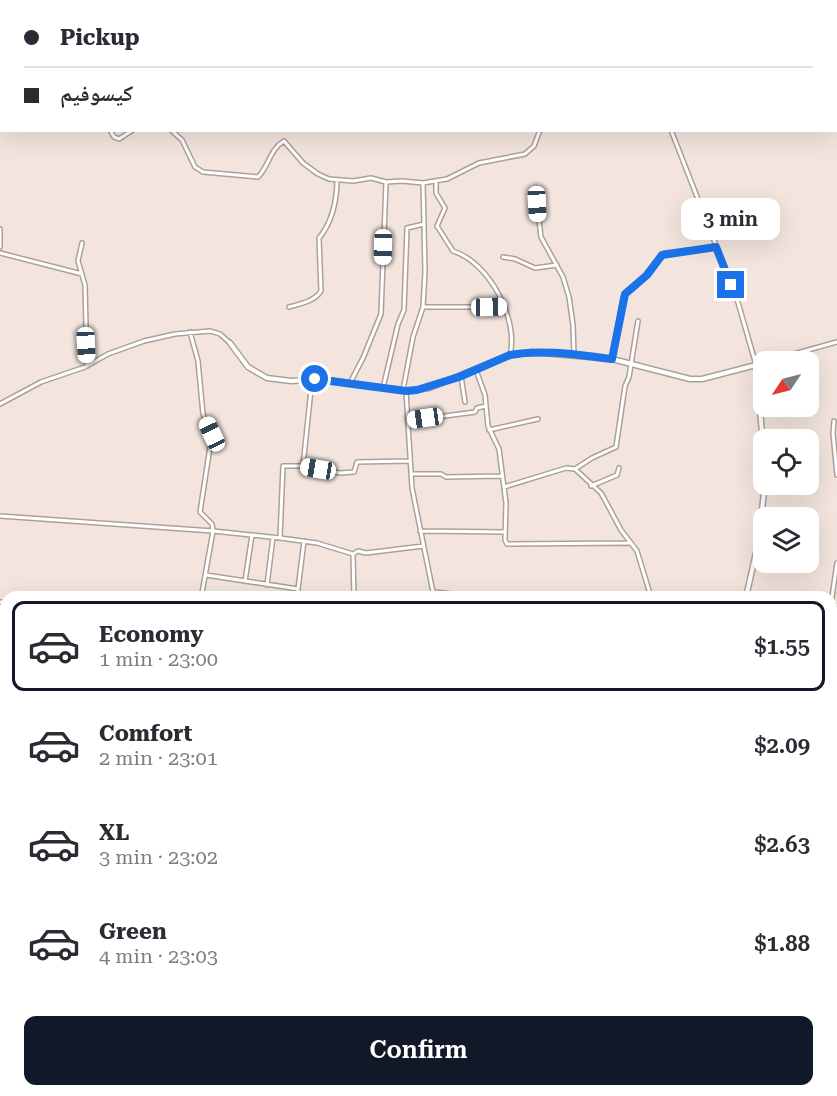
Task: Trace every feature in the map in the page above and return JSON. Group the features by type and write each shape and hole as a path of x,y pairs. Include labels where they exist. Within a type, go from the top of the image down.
{"street":[{"path":"111,132 114,137 119,139 130,132"},
{"path":"173,132 182,140 195,167 203,172 258,177 264,172 275,147 284,141 303,163 329,179 353,181 371,178 386,182 423,183 447,179 479,163 525,154 534,146 539,132"},
{"path":"672,132 737,299 753,355"},
{"path":"289,307 309,301 318,296 321,291 320,238 328,229 337,193 337,180"},
{"path":"350,383 381,314 386,182"},
{"path":"436,182 436,193 445,208 437,226 453,251 464,254 487,274 504,307 511,330 510,355"},
{"path":"423,183 425,272 423,307 413,337 405,390 411,474 433,591"},
{"path":"537,204 541,237 563,277 570,302 574,354"},
{"path":"383,388 398,324 404,310 407,228 423,224"},
{"path":"0,229 0,247"},
{"path":"82,243 78,261 85,285 87,366"},
{"path":"612,359 623,298 627,292 647,275 665,253 716,247"},
{"path":"0,253 82,274"},
{"path":"503,257 515,259 535,268 557,265"},
{"path":"423,307 504,307"},
{"path":"504,487 566,468 575,469 616,447 638,321"},
{"path":"0,404 41,382 87,366 108,354 138,343 190,332 217,333 230,343 244,363 261,376 280,380 321,380 405,390 423,390 510,355 531,352 612,359 690,379 702,379 753,366"},
{"path":"190,332 198,361 203,414 212,434 200,512 212,524 213,531 202,591"},
{"path":"804,351 837,342"},
{"path":"476,370 485,395 489,430 498,446 506,503 505,540 508,544 630,543"},
{"path":"461,376 465,402"},
{"path":"303,466 312,380"},
{"path":"408,421 475,412 477,408 486,406"},
{"path":"489,430 538,419"},
{"path":"834,421 837,475"},
{"path":"280,538 283,466 303,466 340,473 354,472 357,462 410,461"},
{"path":"591,486 617,475 619,468"},
{"path":"575,469 600,493 637,551 649,591"},
{"path":"411,474 441,474 446,477 502,476"},
{"path":"747,591 758,544 764,495"},
{"path":"0,516 273,537 304,541 353,554 358,551 366,553 423,546"},
{"path":"420,531 505,532"},
{"path":"245,581 252,535"},
{"path":"267,585 273,537"},
{"path":"206,575 298,589 304,541"},
{"path":"353,554 354,591"},
{"path":"833,591 837,563"}],"route":[{"path":"315,379 412,391 429,388 510,355 522,353 574,354 612,359 623,298 647,275 665,253 716,247 731,285"}]}
